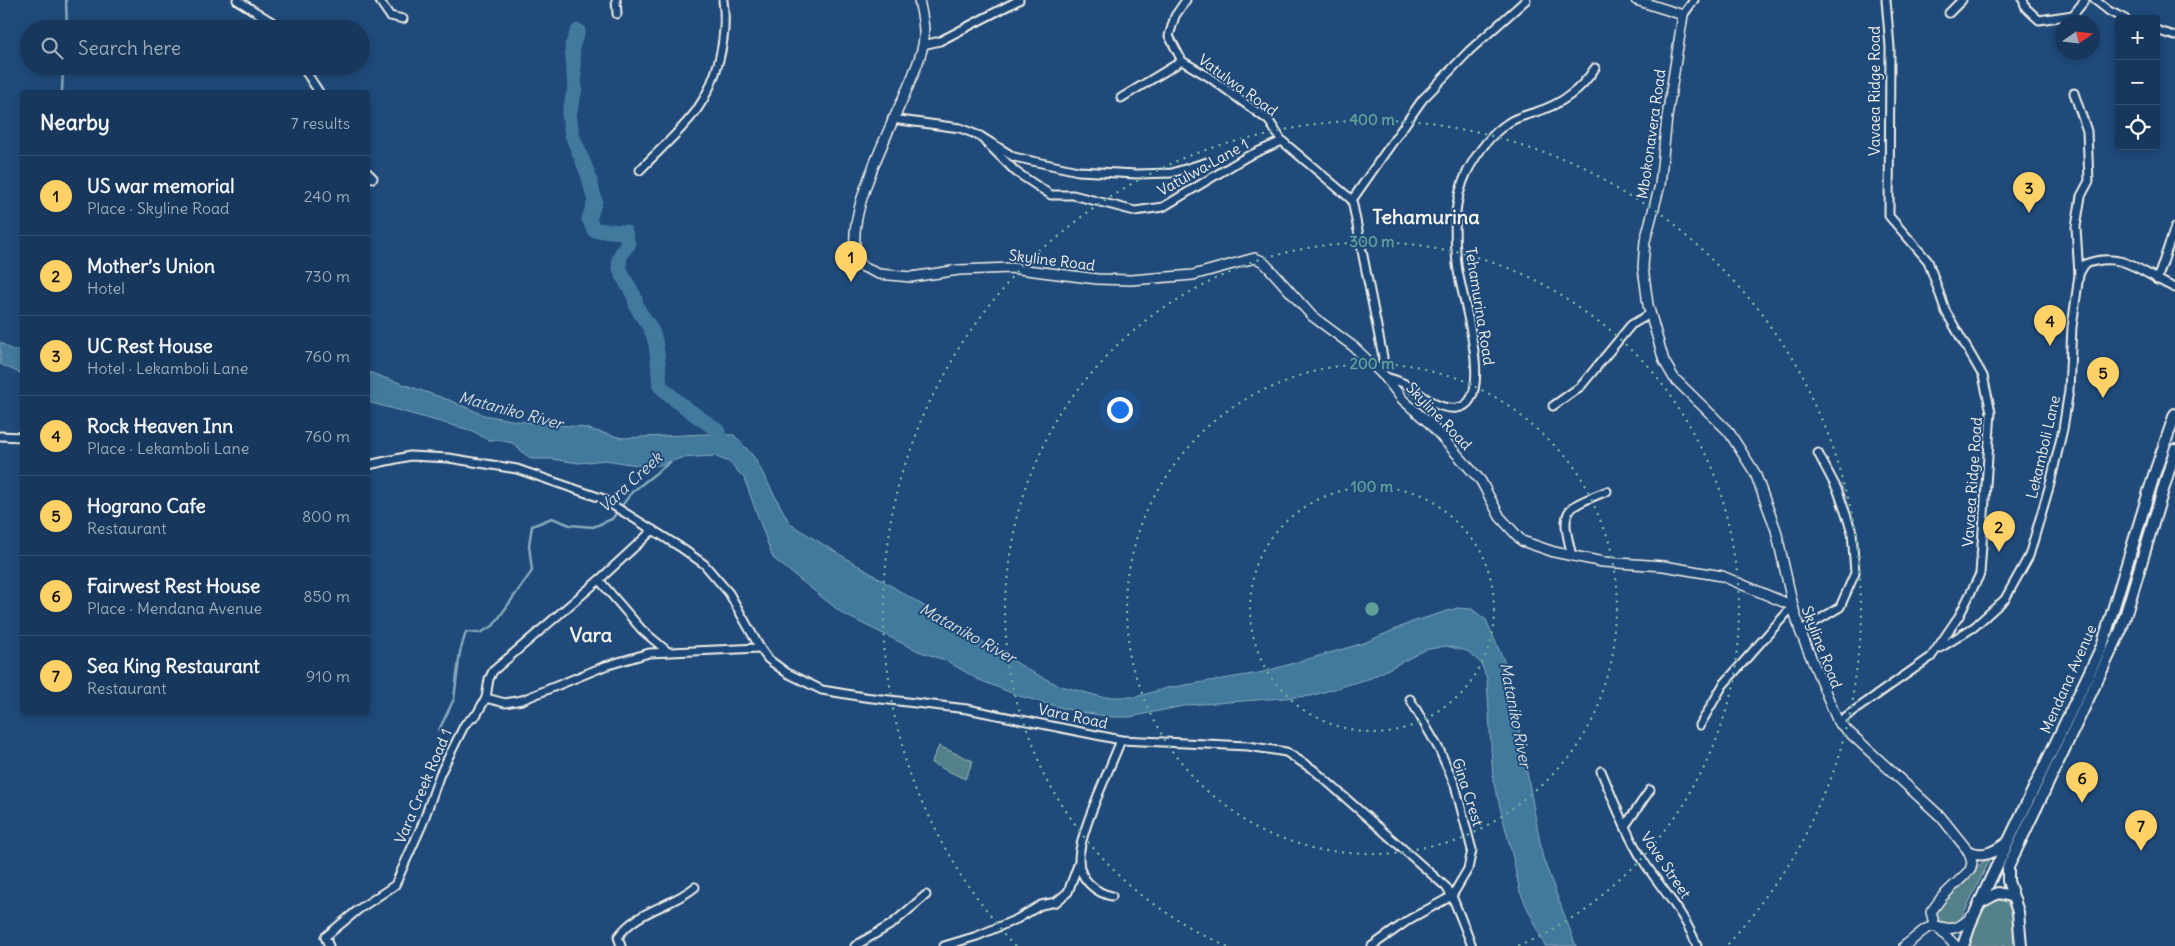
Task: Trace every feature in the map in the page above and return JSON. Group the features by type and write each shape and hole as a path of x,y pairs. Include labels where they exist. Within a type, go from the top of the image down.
{"main road":[{"name":"Mendana Avenue","path":"1963,946 1975,913 2102,646 2154,475 2175,414"},
{"name":"Mendana Avenue","path":"2021,946 2016,903 2008,880 2008,866 2121,630 2175,450"},
{"path":"1969,852 1982,855 1989,854 2008,843"},
{"path":"1981,902 1998,893 2011,896 2016,903"}],"street":[{"path":"237,0 269,20"},
{"path":"379,0 390,16 403,19"},
{"path":"616,0 617,14"},
{"path":"640,170 695,112 704,97 712,80 724,38 725,18 723,0"},
{"name":"Skyline Road","path":"919,0 923,45 914,74 873,162 857,221 855,250 859,262 867,270 880,274 911,277 959,270 1011,268 1097,279 1131,280 1193,276 1254,258 1262,261 1312,316 1354,346 1383,375 1403,400 1429,423 1481,481 1500,517 1512,533 1533,546 1572,556 1603,562 1664,566 1722,576 1794,606 1800,631 1838,722 1941,817 1969,852"},
{"path":"923,45 940,40 1019,0"},
{"path":"1182,61 1169,36 1175,16 1186,0"},
{"path":"1383,375 1383,358 1352,200 1422,100 1470,50 1526,0"},
{"path":"1636,0 1683,15 1694,0"},
{"name":"Vavaea Ridge Road","path":"1838,722 1931,657 1959,616 1980,574 1991,412 1983,376 1946,312 1928,261 1889,216 1890,47 1886,0"},
{"path":"1949,13 1962,0"},
{"path":"2023,0 2026,8 2039,20 2073,15 2085,1"},
{"path":"2095,0 2117,15"},
{"name":"Mbokonavera Road","path":"1683,15 1667,116 1660,185 1645,241 1643,267 1650,314 1664,361 1674,378 1728,432 1755,473 1776,530 1794,606"},
{"path":"2160,31 2175,36"},
{"name":"Vatulwa Road","path":"1121,98 1182,61 1209,77 1269,121 1282,141 1352,200"},
{"name":"Tehamurina Road","path":"1383,375 1405,384 1436,405 1457,408 1468,403 1473,397 1477,377 1476,360 1457,265 1455,215 1459,193 1478,153 1498,131 1509,122 1548,108 1572,94 1585,83 1595,68"},
{"path":"308,75 318,90"},
{"name":"Lekamboli Lane","path":"1937,649 1974,626 2005,599 2029,556 2063,429 2070,390 2072,327 2079,275 2076,227 2081,196 2089,181 2090,158 2087,131 2074,93"},
{"path":"892,119 960,128 980,136 1014,157 1078,171 1137,174 1172,173 1207,162"},
{"name":"Vatulwa Lane 1","path":"980,136 1016,172 1051,195 1073,195 1136,211 1163,207 1246,156 1282,141"},
{"path":"2157,280 2175,227"},
{"path":"2079,275 2085,264 2096,260 2118,259 2140,267 2157,280 2175,288"},
{"path":"1554,406 1581,386 1631,325 1650,314"},
{"path":"0,436 20,437"},
{"path":"1800,631 1840,607 1855,573 1852,532 1838,491 1818,453"},
{"name":"Vara Road","path":"370,465 410,456 448,458 517,469 601,498 704,564 718,578 768,659 787,673 822,690 967,709 1121,740 1248,746 1286,752 1314,770 1446,887 1452,896 1472,946"},
{"path":"1572,556 1565,527 1567,512 1575,504 1607,491"},
{"name":"Vara Creek Road 1","path":"329,946 325,937 359,909 395,885 422,825 440,774 465,724 477,714 486,698 489,679 493,671 599,580 653,530"},
{"path":"599,580 642,630 666,651"},
{"path":"1700,725 1723,685 1794,606"},
{"path":"486,698 505,703 522,700 605,666 649,653 760,648"},
{"name":"Gina Crest","path":"1410,699 1439,748 1455,785 1472,850 1468,870 1452,896"},
{"path":"944,946 977,936 1017,919 1041,905 1056,902 1068,892 1079,862 1081,843 1121,740"},
{"name":"Vave Street","path":"1601,771 1625,826 1643,861 1688,923 1697,946"},
{"path":"1625,826 1650,790"},
{"path":"1956,946 1947,935 1935,927 1931,912 1942,897 1970,870 1972,863 1969,852"},
{"path":"1079,862 1084,877 1090,885 1101,894 1112,896"},
{"path":"621,946 618,937 634,920 670,904 695,887"},
{"path":"855,946 892,924 926,895"},
{"path":"1372,946 1410,919 1452,896"},
{"path":"1904,946 1927,929 1935,927 1951,930 1963,926 1975,913"}],"green space":[{"path":"939,746 973,761 965,779 931,763"},
{"path":"1993,853 1959,923 1944,926 1936,921 1936,910 1965,878"},
{"path":"2000,899 2009,906 2011,912 2013,946 1968,946 1985,904 1992,900"}],"water":[{"path":"0,342 12,350 20,350 20,373 0,364"},
{"name":"Mataniko River","path":"370,373 449,400 484,415 516,421 581,427 622,438 704,434 734,435 754,457 790,524 1032,672 1058,685 1102,697 1135,697 1167,688 1259,673 1364,643 1412,622 1457,608 1472,609 1486,620 1508,670 1543,858 1576,946 1545,946 1520,892 1493,780 1487,679 1481,663 1467,651 1446,646 1425,650 1371,678 1311,696 1188,705 1130,717 1113,717 1074,711 1019,696 977,679 947,661 918,651 843,614 773,558 744,478 729,462 714,456 681,458 661,465 643,466 605,460 579,463 551,459 531,459 512,443 488,440 473,431 370,403"}],"waterway":[{"path":"66,0 67,20"},
{"path":"578,31 572,46 575,88 569,115 572,135 588,174 595,201 589,219 594,230 625,232 628,245 620,258 620,270 634,296 636,306 653,333 657,349 660,386 679,403 717,430 723,445"},
{"path":"62,90 63,75"},
{"name":"Vara Creek","path":"439,730 454,699 460,652 466,632 480,633 493,626 532,571 529,545 532,526 552,518 570,525 593,527 612,519 632,492 670,462"}],"place":[{"name":"UC Rest House","path":"2029,213"},
{"name":"US war memorial","path":"851,282"},
{"name":"Rock Heaven Inn","path":"2050,346"},
{"name":"Hograno Cafe","path":"2103,398"},
{"name":"Mother’s Union","path":"1999,552"},
{"name":"Fairwest Rest House","path":"2082,803"},
{"name":"Sea King Restaurant","path":"2141,851"}],"district":[{"name":"Tehamurina","path":"1426,216"},
{"name":"Vara","path":"591,634"}]}
